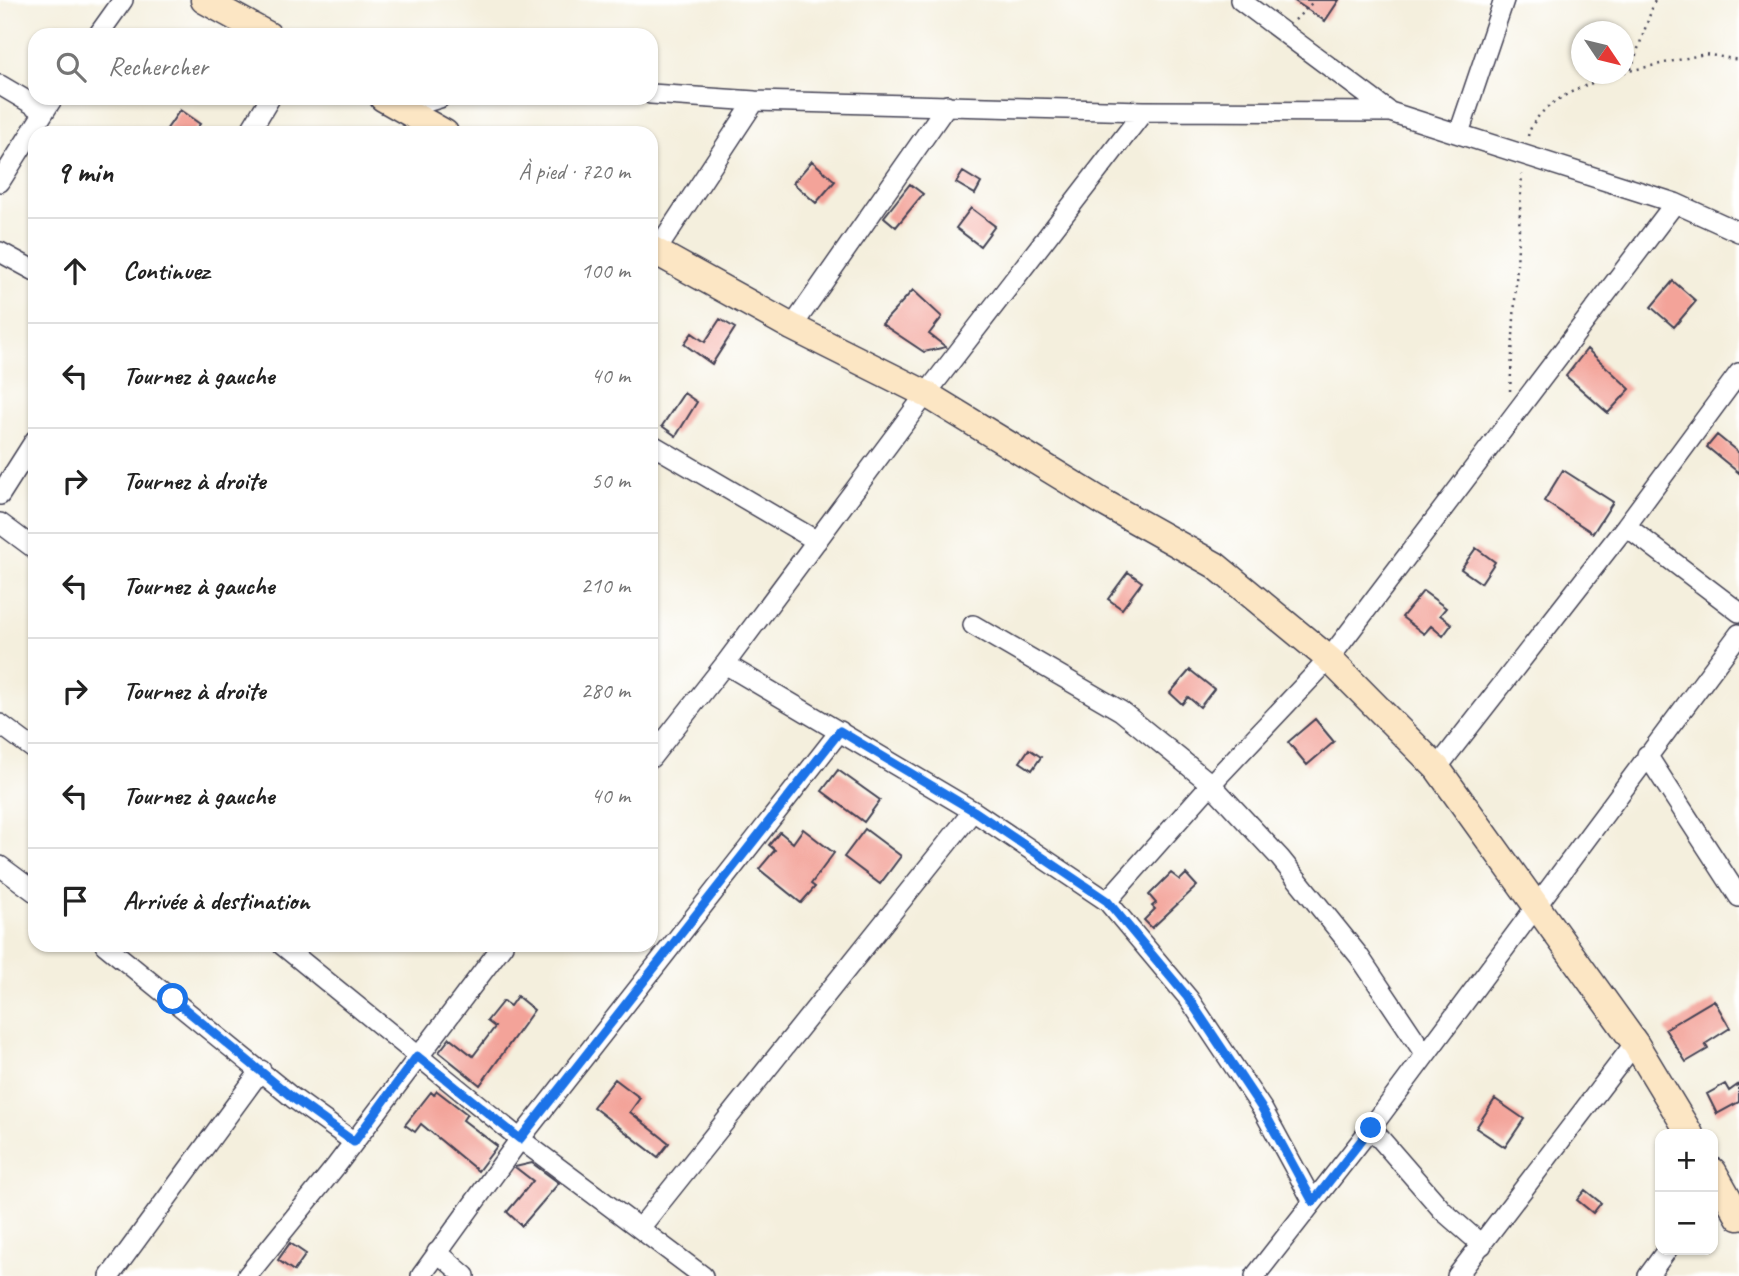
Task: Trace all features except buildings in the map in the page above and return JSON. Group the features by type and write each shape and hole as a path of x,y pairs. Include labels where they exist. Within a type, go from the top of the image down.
{"street":[{"path":"103,28 123,0"},
{"path":"204,0 255,28"},
{"path":"1240,0 1391,112"},
{"path":"1459,133 1504,0"},
{"path":"0,85 28,96"},
{"path":"658,94 755,101 1144,111 1391,112 1675,203 1739,232"},
{"path":"658,243 755,101"},
{"path":"34,126 47,105"},
{"path":"253,126 266,105"},
{"path":"395,105 432,126"},
{"path":"792,327 947,105"},
{"path":"658,749 726,664 926,394 1144,111"},
{"path":"0,182 28,136"},
{"path":"1107,901 1211,784 1329,659 1507,428 1675,203"},
{"path":"0,253 28,267"},
{"path":"658,253 792,327 926,394 1106,504 1215,565 1329,659 1437,768 1538,904 1635,1043 1687,1129"},
{"path":"1437,768 1626,526 1739,373"},
{"path":"658,448 817,541"},
{"path":"0,495 28,451"},
{"path":"0,523 28,545"},
{"path":"1626,526 1739,612"},
{"path":"973,625 1121,710 1211,784 1280,858 1351,947 1424,1054"},
{"path":"1255,1276 1371,1128 1739,634"},
{"path":"726,664 974,811 1107,901 1189,999 1263,1110 1313,1202"},
{"path":"0,724 28,745"},
{"path":"421,1276 520,1139 840,731"},
{"path":"1647,755 1739,897"},
{"path":"639,1228 974,811"},
{"path":"0,866 28,887"},
{"path":"113,952 293,1098 354,1142"},
{"path":"291,952 520,1139 703,1276"},
{"path":"247,1276 354,1142 498,952"},
{"path":"1457,1276 1635,1043"},
{"path":"110,1276 261,1070"},
{"path":"1371,1128 1443,1211 1482,1245"},
{"path":"1718,1186 1739,1217"},
{"path":"437,1252 466,1276"},
{"path":"1648,1276 1663,1255"}],"path":[{"path":"1284,35 1315,0"},
{"path":"1634,59 1655,0"},
{"path":"1634,69 1705,54 1739,60"},
{"path":"1507,428 1524,153 1530,129 1539,114 1557,101 1596,84"}],"route":[{"path":"173,999 293,1098 354,1142 417,1056 520,1139 840,731 974,811 1107,901 1189,999 1263,1110 1313,1202 1371,1128"}]}
